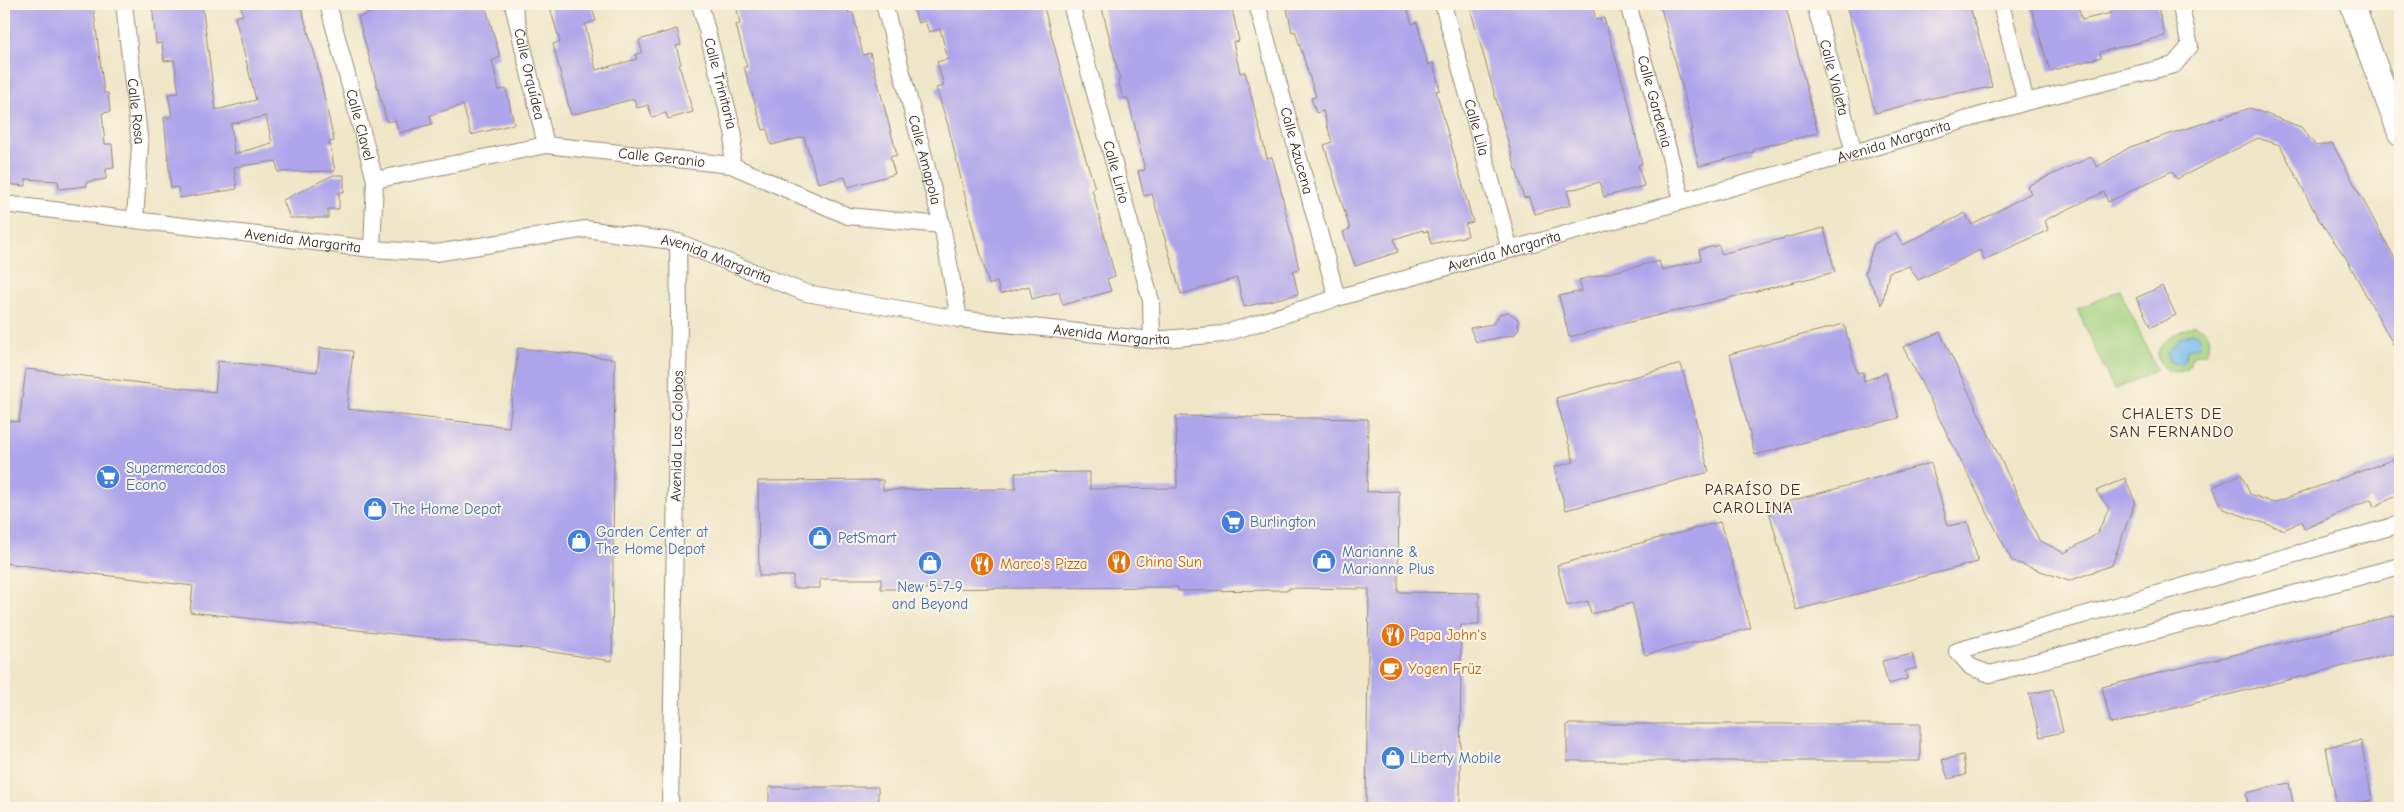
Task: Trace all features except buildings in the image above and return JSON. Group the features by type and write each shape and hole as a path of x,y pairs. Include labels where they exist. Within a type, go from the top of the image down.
{"street":[{"name":"Calle Rosa","path":"124,4 140,145 135,219"},
{"name":"Calle Clavel","path":"328,4 375,180 372,249"},
{"name":"Calle Orquídea","path":"513,4 546,145"},
{"name":"Calle Trinitaria","path":"700,4 734,135 731,165"},
{"name":"Calle Amapola","path":"884,4 942,225 959,319"},
{"name":"Calle Lirio","path":"1071,4 1151,301 1152,340"},
{"name":"Calle Azucena","path":"1257,4 1338,298"},
{"name":"Calle Lila","path":"1443,4 1510,250"},
{"name":"Calle Gardenia","path":"1628,4 1682,200"},
{"name":"Calle Violeta","path":"1815,4 1854,152"},
{"path":"2001,4 2026,102"},
{"name":"Avenida Margarita","path":"4,204 372,249 436,252 586,229 678,242 806,292 959,319 1152,340 1223,334 1338,298 2026,102 2174,65 2190,46 2180,4"},
{"path":"2352,4 2400,133"},
{"name":"Calle Geranio","path":"375,180 546,145 731,165 848,216 942,225"},
{"name":"Avenida Los Colobos","path":"670,808 679,320 678,242"},
{"path":"2400,522 2390,527 1957,651 1971,667 1990,674 2400,566"}],"green space":[{"path":"2120,290 2157,370 2114,390 2077,309"},
{"path":"2194,325 2204,329 2209,336 2209,345 2205,354 2193,355 2188,369 2174,372 2163,367 2159,363 2158,357 2161,346 2172,336"}],"water":[{"path":"2192,333 2198,334 2200,339 2199,346 2188,349 2184,362 2180,364 2170,362 2167,353 2180,338"}],"place":[{"name":"Supermercados Econo","path":"108,477"},
{"name":"The Home Depot","path":"375,509"},
{"name":"Burlington","path":"1233,522"},
{"name":"PetSmart","path":"820,538"},
{"name":"Garden Center at The Home Depot","path":"579,541"},
{"name":"Marianne & Marianne Plus","path":"1324,561"},
{"name":"China Sun","path":"1119,562"},
{"name":"New 5-7-9 and Beyond","path":"930,563"},
{"name":"Marco's Pizza","path":"982,564"},
{"name":"Papa John's","path":"1393,635"},
{"name":"Yogen Früz","path":"1391,669"},
{"name":"Liberty Mobile","path":"1393,758"}],"district":[{"name":"CHALETS DE SAN FERNANDO","path":"2172,422"},
{"name":"PARAÍSO DE CAROLINA","path":"1753,498"}]}
